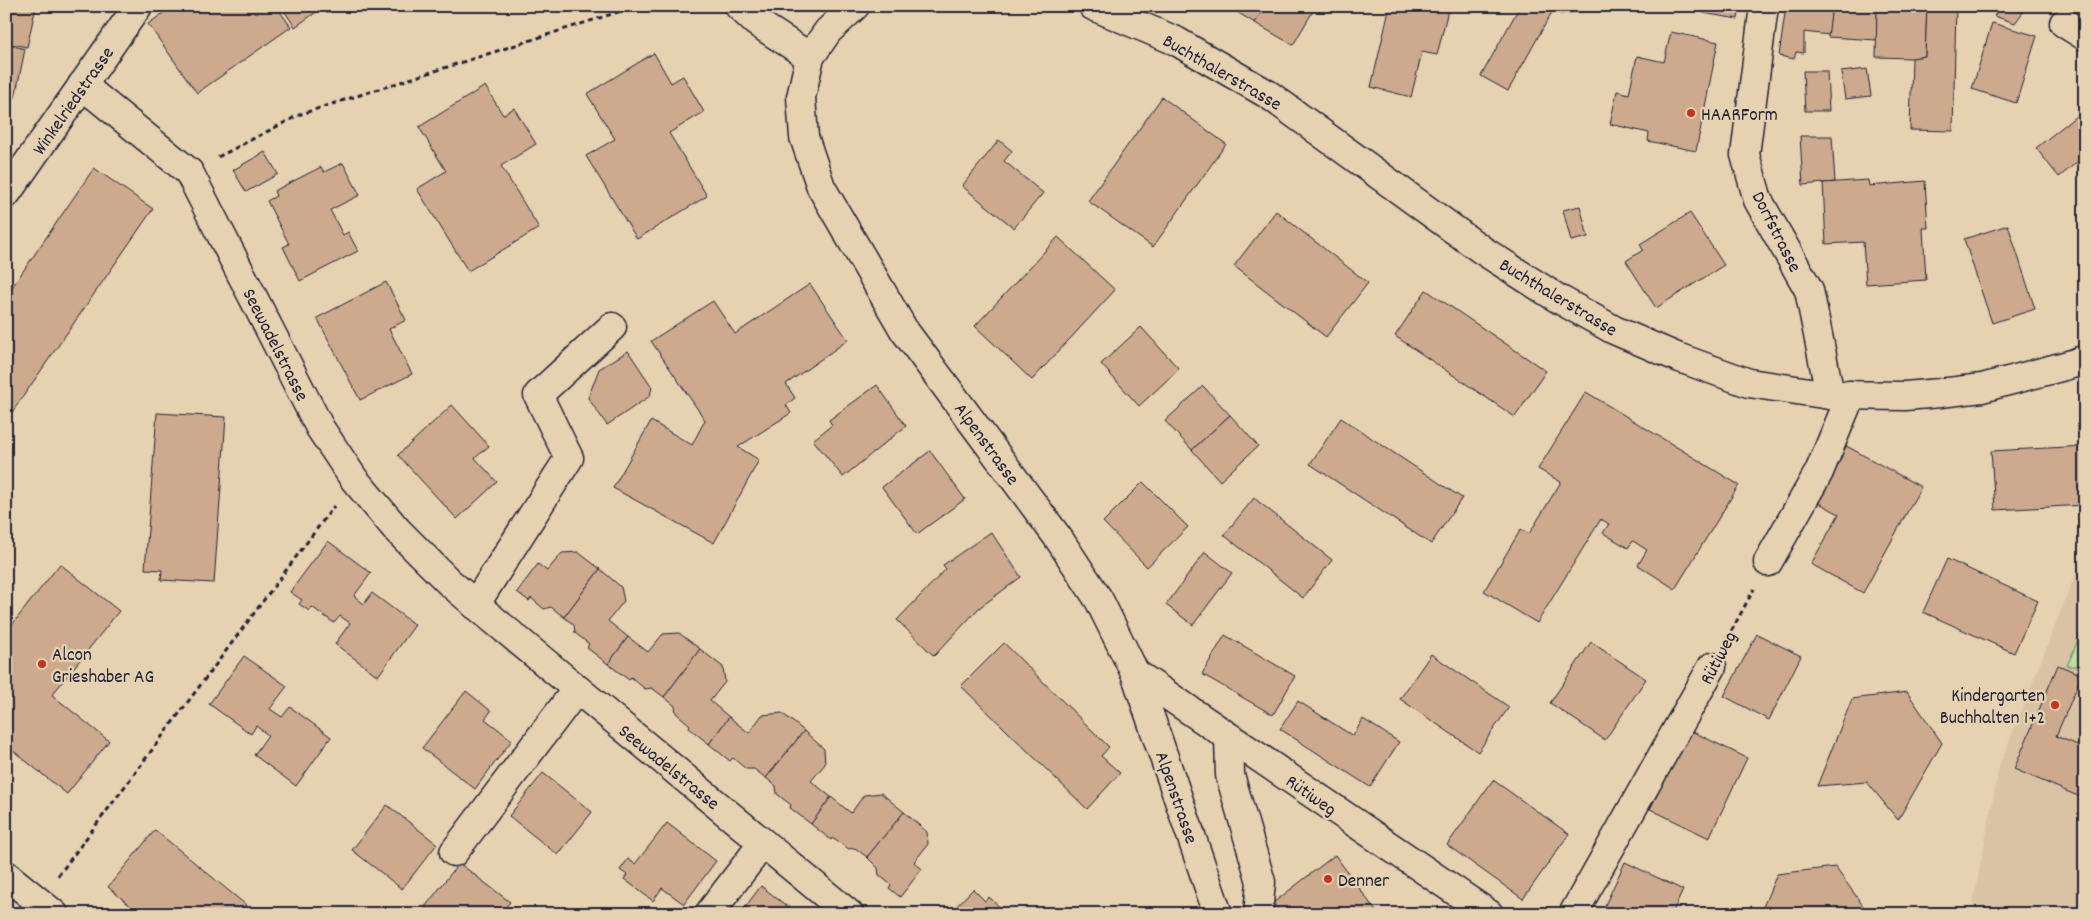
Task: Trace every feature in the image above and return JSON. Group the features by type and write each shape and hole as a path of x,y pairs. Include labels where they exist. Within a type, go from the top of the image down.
{"street":[{"name":"Winkelriedstrasse","path":"6,194 138,6"},
{"path":"739,6 756,22 810,57 828,30 854,6"},
{"name":"Buchthalerstrasse","path":"1093,6 1176,41 1269,95 1482,250 1556,298 1614,330 1676,357 1749,383 1840,395 1905,396 1982,388 2072,364 2085,358"},
{"name":"Dorfstrasse","path":"1764,6 1745,155 1758,200 1808,290 1840,395"},
{"name":"Alpenstrasse","path":"810,57 801,97 804,137 821,187 904,330 1058,538 1099,600 1135,673 1218,914"},
{"name":"Seewadelstrasse","path":"82,85 189,172 320,428 354,479 398,531 449,582 476,605 849,914"},
{"path":"476,605 569,458 538,395 612,326"},
{"path":"1768,562 1819,472 1840,395"},
{"name":"Rütiweg","path":"1573,914 1712,667"},
{"name":"Rütiweg","path":"1135,673 1489,914"},
{"path":"454,852 577,689"},
{"path":"1229,737 1230,775 1261,882 1258,914"},
{"path":"709,914 763,842"},
{"path":"6,875 47,907"}],"path":[{"path":"189,172 301,114 638,6"},
{"path":"47,907 354,479"},
{"name":"Rütiweg","path":"1712,667 1768,562"}],"shaded area":[{"path":"2083,555 2085,555 2085,914 1971,914 1999,767"}],"green space":[{"path":"2085,623 2085,666 2067,666"}],"building":[{"path":"6,6 36,6 27,47 6,43"},
{"path":"173,6 276,6 291,27 197,93 148,24"},
{"path":"281,6 325,6 295,27"},
{"path":"1227,6 1265,6 1255,23"},
{"path":"1265,6 1316,6 1293,45 1255,23"},
{"path":"1390,6 1449,6 1437,55 1422,52 1411,97 1371,87"},
{"path":"1520,6 1542,6 1552,12 1508,91 1481,76"},
{"path":"1558,6 1633,6 1560,14"},
{"path":"1704,6 1740,6 1738,19 1703,13"},
{"path":"1786,6 1832,6 1829,35 1804,32 1804,53 1796,52 1794,59 1779,56"},
{"path":"1832,6 1877,6 1877,40 1828,37"},
{"path":"1877,6 1927,6 1925,56 1912,58 1876,57"},
{"path":"1927,6 1956,6 1953,131 1910,130 1912,58 1925,56"},
{"path":"2001,6 2014,6 2023,12 2015,23 1994,16"},
{"path":"1992,23 2037,36 2016,103 1972,89"},
{"path":"1671,32 1718,42 1696,151 1648,141 1649,133 1610,124 1617,91 1629,94 1637,56 1664,62"},
{"path":"6,44 25,49 15,98 6,96"},
{"path":"654,53 671,83 683,76 704,112 669,133 707,196 637,239 586,156 615,139 587,94"},
{"path":"1867,69 1871,96 1845,99 1841,72"},
{"path":"1803,71 1827,71 1829,111 1805,111"},
{"path":"485,86 503,115 514,108 536,144 501,166 539,228 468,271 417,189 446,171 419,127"},
{"path":"1162,97 1226,144 1153,247 1088,201"},
{"path":"2085,109 2085,156 2059,177 2036,148"},
{"path":"1800,136 1832,136 1835,182 1803,185"},
{"path":"999,140 1012,151 1004,161 1043,193 1014,228 962,186"},
{"path":"265,152 278,174 246,192 233,170"},
{"path":"343,163 360,195 330,210 343,235 348,232 358,251 300,281 283,247 289,244 267,201 276,196 274,191 321,167 324,172"},
{"path":"94,168 153,209 6,421 6,296"},
{"path":"1868,180 1869,186 1925,181 1928,228 1923,228 1926,280 1866,284 1863,242 1826,244 1823,183"},
{"path":"1580,206 1588,237 1571,241 1563,210"},
{"path":"1276,211 1368,283 1326,337 1234,266"},
{"path":"1690,213 1724,265 1656,308 1626,261 1643,250 1640,244"},
{"path":"2008,225 2035,309 1992,323 1964,239"},
{"path":"1058,237 1115,290 1032,380 975,326"},
{"path":"386,282 406,320 389,329 412,374 360,400 317,318"},
{"path":"810,284 848,340 786,384 795,398 786,405 791,413 738,447 759,460 714,543 613,488 651,421 692,445 705,420 651,341 713,301 735,334"},
{"path":"1426,290 1546,371 1515,417 1395,336"},
{"path":"1141,327 1179,369 1139,406 1101,364"},
{"path":"628,351 652,387 650,396 607,425 588,398 599,369"},
{"path":"877,385 906,426 843,477 813,440 832,425 829,420"},
{"path":"1203,386 1230,415 1192,450 1165,421"},
{"path":"1586,392 1739,485 1675,589 1638,565 1647,550 1633,541 1628,548 1603,533 1609,524 1601,519 1537,623 1484,591 1521,529 1529,534 1561,482 1538,469"},
{"path":"452,405 489,446 475,458 497,482 457,519 398,455"},
{"path":"157,413 226,417 214,583 161,580 162,570 145,569"},
{"path":"1230,415 1258,446 1220,481 1192,450"},
{"path":"1341,418 1462,498 1431,544 1310,464"},
{"path":"1841,443 1921,487 1863,593 1811,564 1839,514 1810,498"},
{"path":"2085,446 2085,505 1995,510 1991,451"},
{"path":"930,451 965,499 917,534 882,487"},
{"path":"1143,482 1188,527 1147,567 1103,522"},
{"path":"1254,498 1332,560 1303,598 1224,535"},
{"path":"991,532 1021,577 979,608 934,656 897,620 946,569 943,565"},
{"path":"328,541 371,573 354,596 364,604 372,593 415,625 378,676 335,644 350,623 340,616 334,623 312,607 309,611 299,604 302,600 290,592"},
{"path":"578,552 600,569 564,617 551,607 544,609 531,598 529,601 517,592 538,564 547,571 562,553"},
{"path":"1205,552 1232,573 1193,625 1166,605"},
{"path":"1947,559 2038,601 2014,653 1923,612"},
{"name":"Alcon Grieshaber AG","path":"60,564 119,611 52,695 109,741 67,794 6,745 6,632"},
{"path":"600,569 621,587 624,601 608,621 628,637 608,664 587,648 589,644 575,633 574,625 564,617"},
{"path":"679,633 700,649 664,697 652,688 645,689 631,677 629,680 608,664 628,637 648,652 663,634"},
{"path":"1757,634 1801,656 1769,720 1724,696"},
{"path":"1225,635 1295,676 1273,715 1202,674"},
{"path":"1591,642 1646,679 1605,740 1550,703"},
{"path":"1004,643 1109,747 1101,756 1120,773 1087,809 961,686"},
{"path":"700,649 723,667 725,682 710,701 729,717 709,744 689,728 690,725 676,713 675,706 664,697"},
{"path":"1431,654 1509,707 1478,752 1400,699"},
{"path":"244,656 287,686 270,709 282,717 290,707 331,737 296,786 254,755 268,735 256,726 251,734 209,704"},
{"name":"Kindergarten Buchhalten 1+2","path":"2058,665 2082,675 2056,736 2085,748 2085,799 2014,769"},
{"path":"466,691 491,711 485,719 512,740 475,789 422,748"},
{"path":"1907,692 1942,743 1898,820 1867,782 1817,786 1852,699"},
{"path":"1298,701 1353,736 1363,719 1399,742 1370,787 1280,729"},
{"path":"782,713 804,731 766,778 754,769 746,769 733,758 730,761 709,744 729,717 749,733 762,715"},
{"path":"1689,730 1747,758 1709,838 1650,809"},
{"path":"804,731 824,749 825,764 811,781 831,797 811,824 790,808 791,805 777,794 776,786 766,778"},
{"path":"543,773 592,812 558,855 509,816"},
{"path":"1493,780 1569,834 1523,899 1447,845"},
{"path":"881,793 904,812 867,857 855,848 849,849 832,838 831,840 811,824 831,797 851,813 864,795"},
{"path":"387,805 437,844 402,889 352,850"},
{"path":"904,812 927,832 928,844 914,862 922,869 900,897 889,888 891,885 879,875 878,868 867,857"},
{"path":"667,823 716,861 684,904 662,888 653,901 624,879 627,875 620,870 628,859 635,864"},
{"path":"155,830 246,905 239,914 140,914 108,887"},
{"name":"Denner","path":"1335,855 1378,914 1281,914 1273,903"},
{"path":"1625,862 1683,890 1672,914 1601,914"},
{"path":"459,863 510,902 500,914 434,914 425,907"},
{"path":"1835,867 1869,914 1760,914 1777,874"},
{"path":"761,886 797,914 740,914"},
{"path":"973,889 985,901 989,897 1007,914 949,914"},
{"path":"556,907 567,914 552,914"}],"place":[{"name":"HAARForm","path":"1691,113"},
{"name":"Alcon Grieshaber AG","path":"42,664"},
{"name":"Kindergarten Buchhalten 1+2","path":"2055,705"},
{"name":"Denner","path":"1328,879"}]}
